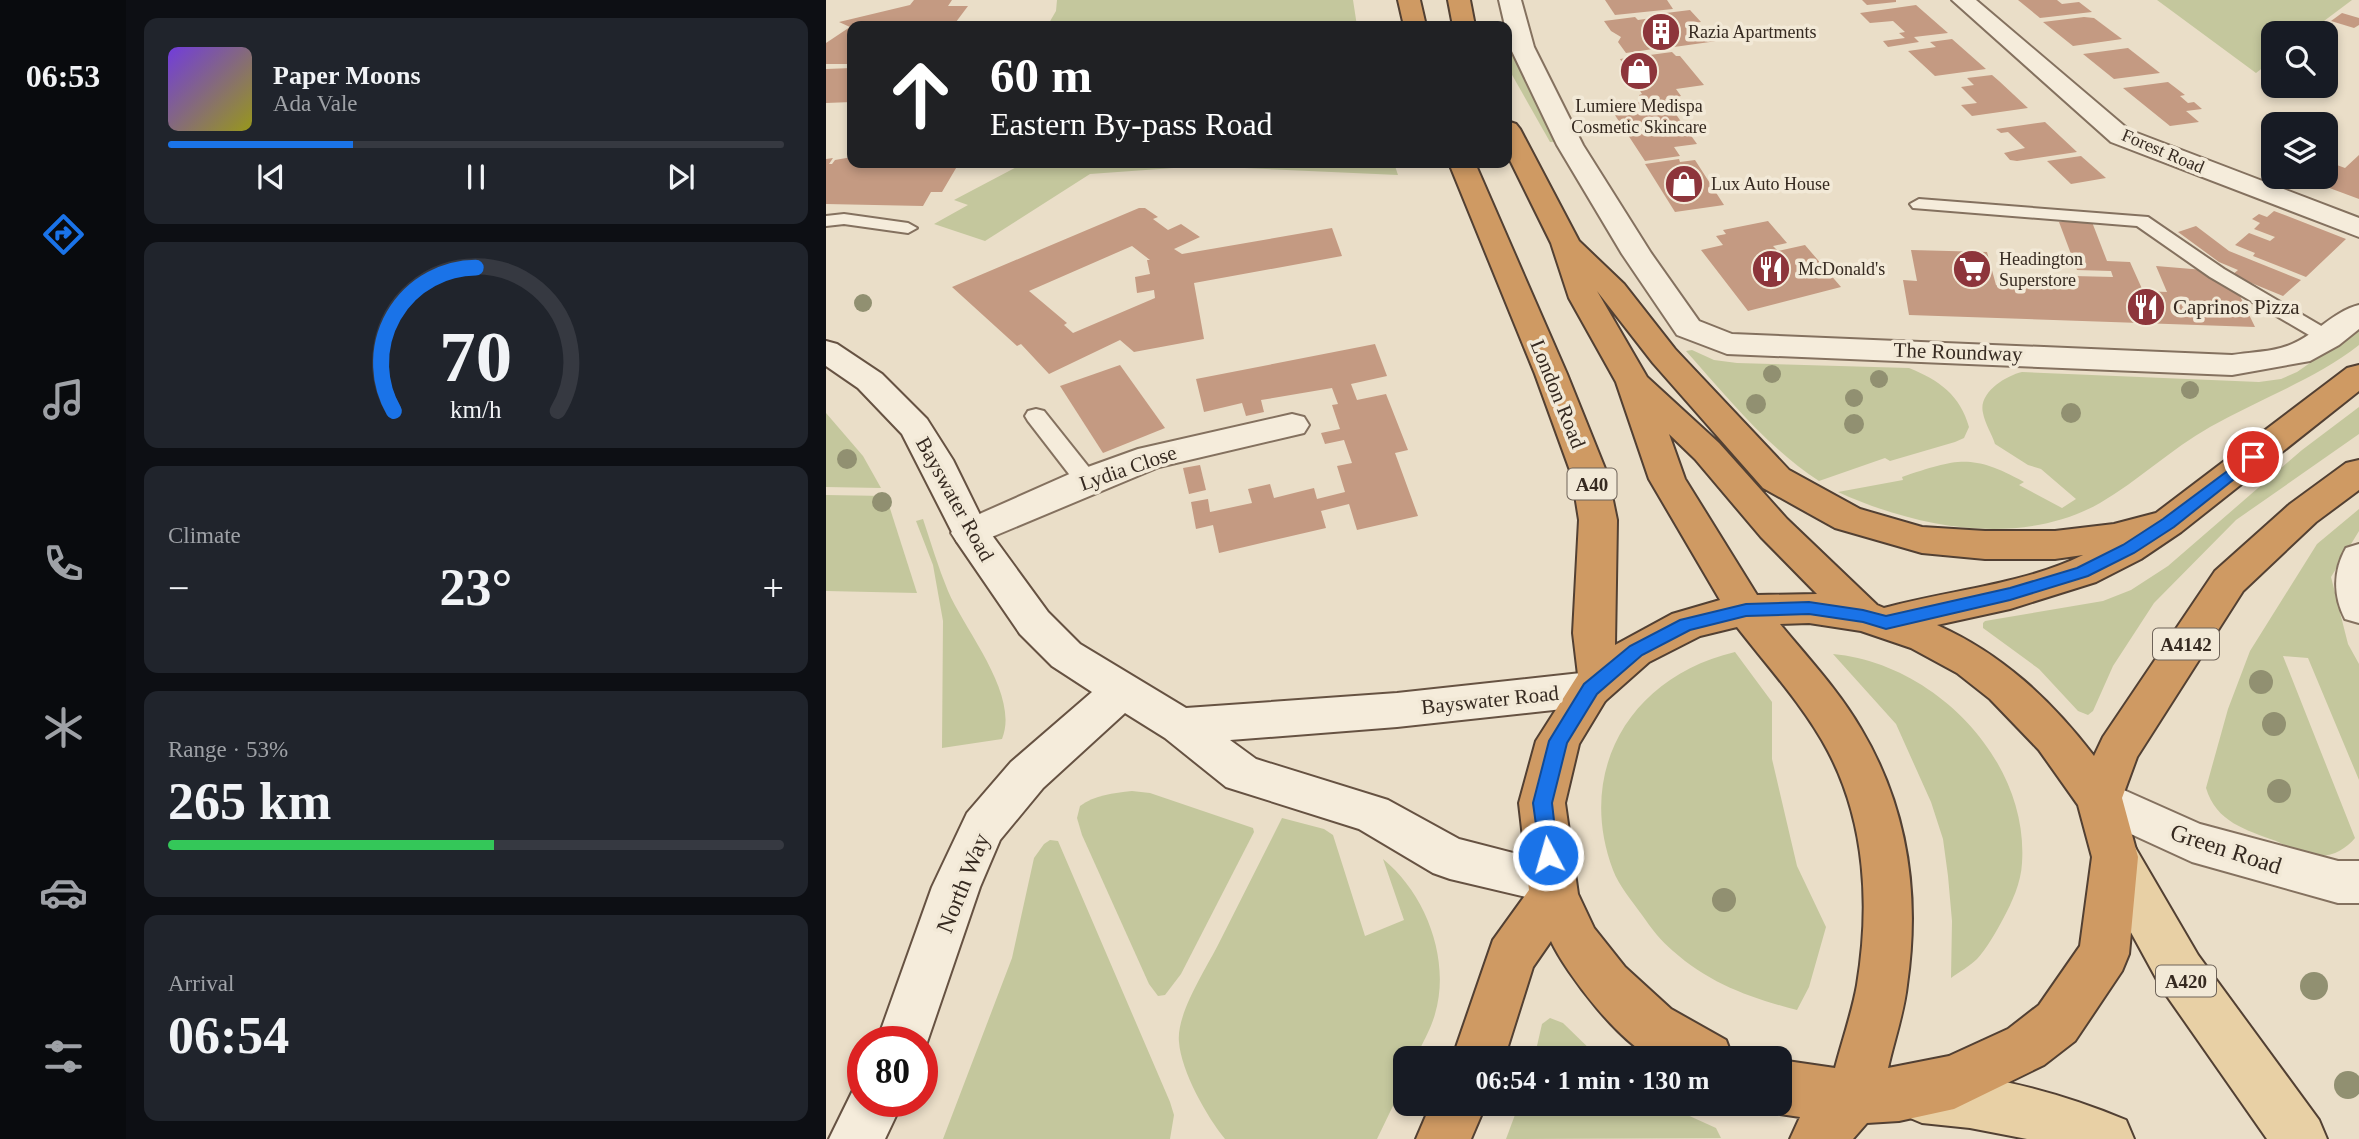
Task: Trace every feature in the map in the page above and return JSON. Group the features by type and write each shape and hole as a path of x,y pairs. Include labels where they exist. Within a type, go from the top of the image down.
{"highway":[{"path":"1409,0 1414,21"},
{"path":"1459,0 1463,21"},
{"path":"1512,139 1566,243 1584,298 1633,382 1667,479 1746,610 1819,701 1846,743 1868,790 1885,852 1888,909 1877,1096"},
{"name":"London Road","path":"1464,168 1551,374 1590,476 1598,520 1593,634 1595,685"},
{"path":"1566,243 1613,290 1664,356 1776,479 1848,519 1922,540 1985,545 2055,545 2114,537 2168,523"},
{"path":"1664,356 1707,451"},
{"path":"1875,619 2010,594 2082,572 2128,549 2168,523 2359,374"},
{"path":"1633,382 1707,451 1774,528 1875,619"},
{"name":"A4142","path":"2099,798 2118,750 2228,581 2302,513 2359,472"},
{"path":"1685,1046 1653,1027 1607,984 1577,944 1552,888 1542,803 1558,741 1595,685 1636,651 1686,625 1746,610 1809,608 1875,619 1925,637 1972,662 2006,687 2054,737 2099,798 2115,857 2104,954 2057,1023 2026,1047 1954,1082 1877,1096 1792,1088"},
{"path":"1483,1046 1511,957 1552,888"},
{"path":"1817,1139 1877,1096"},
{"path":"1443,1139 1454,1116"}],"main road":[{"name":"A420","path":"2115,857 2180,972 2300,1139"},
{"path":"1877,1096 1978,1100 2044,1115 2107,1139"}],"street":[{"name":"The Roundway","path":"1510,0 1522,47 1570,145 1637,254 1688,328 1727,344 2232,365 2299,354 2328,338"},
{"name":"Forest Road","path":"1964,0 2120,136 2359,229"},
{"path":"2328,338 2359,314"},
{"name":"Bayswater Road","path":"826,351 870,381 915,427 935,460 970,533 1034,623 1066,655 1180,726 1242,774 1372,814 1450,858 1552,888"},
{"name":"Lydia Close","path":"970,533 1087,481 1150,457 1292,425"},
{"path":"2359,558 2354,595 2359,608"},
{"name":"Bayswater Road","path":"1180,726 1397,710 1595,685"},
{"name":"North Way","path":"908,1026 956,887 984,827 1027,775 1122,691"},
{"name":"Green Road","path":"2099,798 2192,842 2337,882 2359,882"},
{"path":"856,1139 868,1117"}],"lane":[{"path":"1919,204 2142,221 2217,273 2328,338"},
{"path":"826,221 856,220 908,228"},
{"path":"1036,415 1087,481"}],"green space":[{"path":"1057,0 1353,0 1356,21 1050,21 1056,11"},
{"path":"2157,0 2352,0 2324,21 2261,21 2261,69 2256,73"},
{"path":"1512,41 1556,142 1550,142 1512,75"},
{"path":"1015,168 1173,168 1090,174 985,241 934,224 968,205 954,200"},
{"path":"1245,168 1396,168 1398,175"},
{"path":"2359,329 2359,345 2324,369 2210,427 2100,503 2069,517 2003,529 1969,528 1901,515 1838,492 1903,480 1902,477 1937,466 1964,462 1990,466 2006,473 2024,482 2019,485 2062,508 2076,499 2041,469 2028,465 1995,444 1984,417 1983,406 1989,392 2001,381 2022,372 2259,382 2281,379 2297,372"},
{"path":"1692,350 1714,360 1737,363 1909,368 1947,390 1960,406 1969,427 1964,438 1955,442 1890,461 1885,458 1819,481 1782,453 1748,421 1686,351"},
{"path":"2359,407 2359,434 2236,520 2154,603 2113,666 2093,711 2088,715 2078,711 2039,669 1983,628 1985,621 2103,601 2131,590 2168,566 2302,450"},
{"path":"826,413 863,456 881,488 826,487"},
{"path":"826,495 886,496 917,593 826,591"},
{"path":"2359,509 2359,531 2331,577 2348,644 2359,664 2359,780 2308,658 2283,656 2355,838 2336,852 2318,856 2299,851 2234,823 2217,809 2206,788 2228,709 2250,651 2317,544"},
{"path":"923,519 948,591 997,683 1004,703 1006,722 1002,739 942,748 943,621 933,565 916,521"},
{"path":"1735,652 1772,702 1772,759 1797,866 1826,927 1809,987 1797,1010 1716,981 1687,962 1660,939 1619,882 1603,833 1602,797 1608,763 1621,732 1641,705 1667,682 1699,664"},
{"path":"1833,654 1870,661 1906,676 1939,697 1968,723 1992,754 2009,788 2020,825 2022,863 2018,885 2006,913 1984,950 1974,962 1951,978 1952,921 1948,876 1943,839 1931,802 1896,724"},
{"path":"1132,791 1150,793 1253,828 1254,832 1181,974 1165,995 1158,996 1149,984 1082,835 1077,818 1080,806 1092,799"},
{"path":"1282,818 1324,829 1333,835 1365,936 1404,920 1383,859 1412,890 1423,909 1437,950 1439,993 1435,1014 1422,1046 1393,1046 1393,1106 1377,1139 1225,1139 1210,1119 1190,1080 1179,1042 1179,1031 1187,1005"},
{"path":"1050,840 1058,841 1170,1102 1174,1115 1170,1139 943,1139 1012,958 1034,858"},
{"path":"1550,1018 1563,1023 1587,1046 1537,1046 1542,1024"},
{"path":"1515,1116 1690,1116 1716,1128 1721,1138 1506,1139"}],"building":[{"path":"914,0 952,0 948,6 968,6 957,21 847,21 847,26 839,22 910,5"},
{"path":"1605,0 1667,0 1673,9 1615,15"},
{"path":"1862,0 1896,0 1896,2 1867,5"},
{"path":"2018,0 2057,0 2062,4 2079,2 2092,12 2040,18"},
{"path":"1916,5 1948,33 1914,37 1919,42 1888,47 1883,41 1905,38 1899,33 1905,32 1893,21 1870,23 1860,13"},
{"name":"Razia Apartments","path":"1690,10 1701,22 1693,23 1698,29 1705,28 1717,41 1674,47 1671,43 1657,45 1660,48 1626,53 1618,42 1621,37 1611,31 1604,21 1635,17 1638,20 1652,18 1650,15"},
{"path":"2342,13 2359,18 2359,25 2354,28 2331,21"},
{"path":"2094,18 2122,39 2073,46 2043,22"},
{"path":"847,29 847,64 826,64 826,43"},
{"path":"1952,39 1986,69 1935,76 1908,51 1936,47 1930,42"},
{"path":"2128,48 2160,73 2114,79 2083,54"},
{"path":"1672,52 1680,56 1704,85 1676,89 1681,96 1665,99 1697,144 1674,147 1680,156 1645,161 1609,106 1643,102 1639,95 1642,94 1620,59"},
{"path":"847,68 847,102 826,103 826,69"},
{"path":"1992,75 2028,108 1972,116 1961,105 1977,103 1961,87 1974,85 1967,78"},
{"path":"2168,82 2185,95 2180,96 2188,103 2194,102 2202,109 2186,111 2199,122 2170,126 2123,88"},
{"path":"2045,122 2077,152 2010,160 2004,153 2025,148 2008,132 2001,133 1996,129"},
{"path":"2359,155 2359,199 2332,189 2338,189 2338,165 2345,168"},
{"path":"2081,156 2106,178 2071,184 2047,161"},
{"path":"833,158 829,164 847,158 847,168 956,168 942,192 931,192 923,206 826,204 826,159"},
{"name":"Lux Auto House","path":"1679,159 1680,162 1695,160 1724,205 1675,212 1645,164"},
{"path":"1139,208 1145,208 1158,217 1153,219 1168,230 1181,224 1200,237 1174,249 1182,254 1332,228 1342,256 1194,283 1204,339 1134,352 1120,340 1049,374 1021,344 1017,346 952,287","holes":["1132,246 1150,260 1147,260 1150,274 1135,277 1137,293 1154,290 1155,298 1073,333 1064,325 1067,323 1029,291"]},
{"path":"2274,211 2346,239 2306,277 2253,256 2255,253 2235,245 2249,233 2270,241 2275,237 2254,229 2260,223 2252,219 2259,214 2267,217"},
{"name":"McDonald's","path":"1768,221 1787,243 1773,246 1778,251 1805,245 1841,287 1748,311 1701,250 1723,245 1716,236 1726,234 1723,230"},
{"path":"2059,222 2092,222 2107,261 2130,262 2143,291 2167,292 2156,266 2204,270 2238,292 2255,327 1909,315 1903,280 1917,281 1911,250 1987,252 1996,285 2078,288 2073,276 2113,277 2111,271 2077,270"},
{"path":"2196,226 2229,251 2301,280 2283,296 2232,275 2238,270 2219,262 2178,232"},
{"path":"1375,344 1387,376 1351,384 1357,400 1386,394 1408,450 1395,453 1418,516 1357,530 1349,504 1321,511 1326,528 1219,553 1213,525 1196,529 1191,502 1208,499 1210,512 1252,503 1248,489 1270,484 1274,498 1314,488 1317,499 1345,492 1337,466 1352,463 1344,440 1325,444 1321,433 1340,429 1332,405 1338,404 1332,388 1261,400 1264,412 1246,416 1242,403 1204,412 1196,379"},
{"path":"1120,365 1165,428 1103,453 1060,386"},
{"path":"1200,465 1206,490 1189,494 1183,468"}],"place":[{"name":"Razia Apartments","path":"1661,32"},
{"name":"Lumiere Medispa Cosmetic Skincare","path":"1639,71"},
{"name":"Lux Auto House","path":"1684,184"},
{"name":"McDonald's","path":"1771,269"},
{"name":"Headington Superstore","path":"1972,269"},
{"name":"Caprinos Pizza","path":"2146,307"}],"route":[{"path":"1548,855 1542,803 1558,741 1590,689 1636,651 1686,625 1713,616 1746,610 1809,608 1886,622 2010,594 2082,572 2128,549 2168,523 2253,457"}]}
